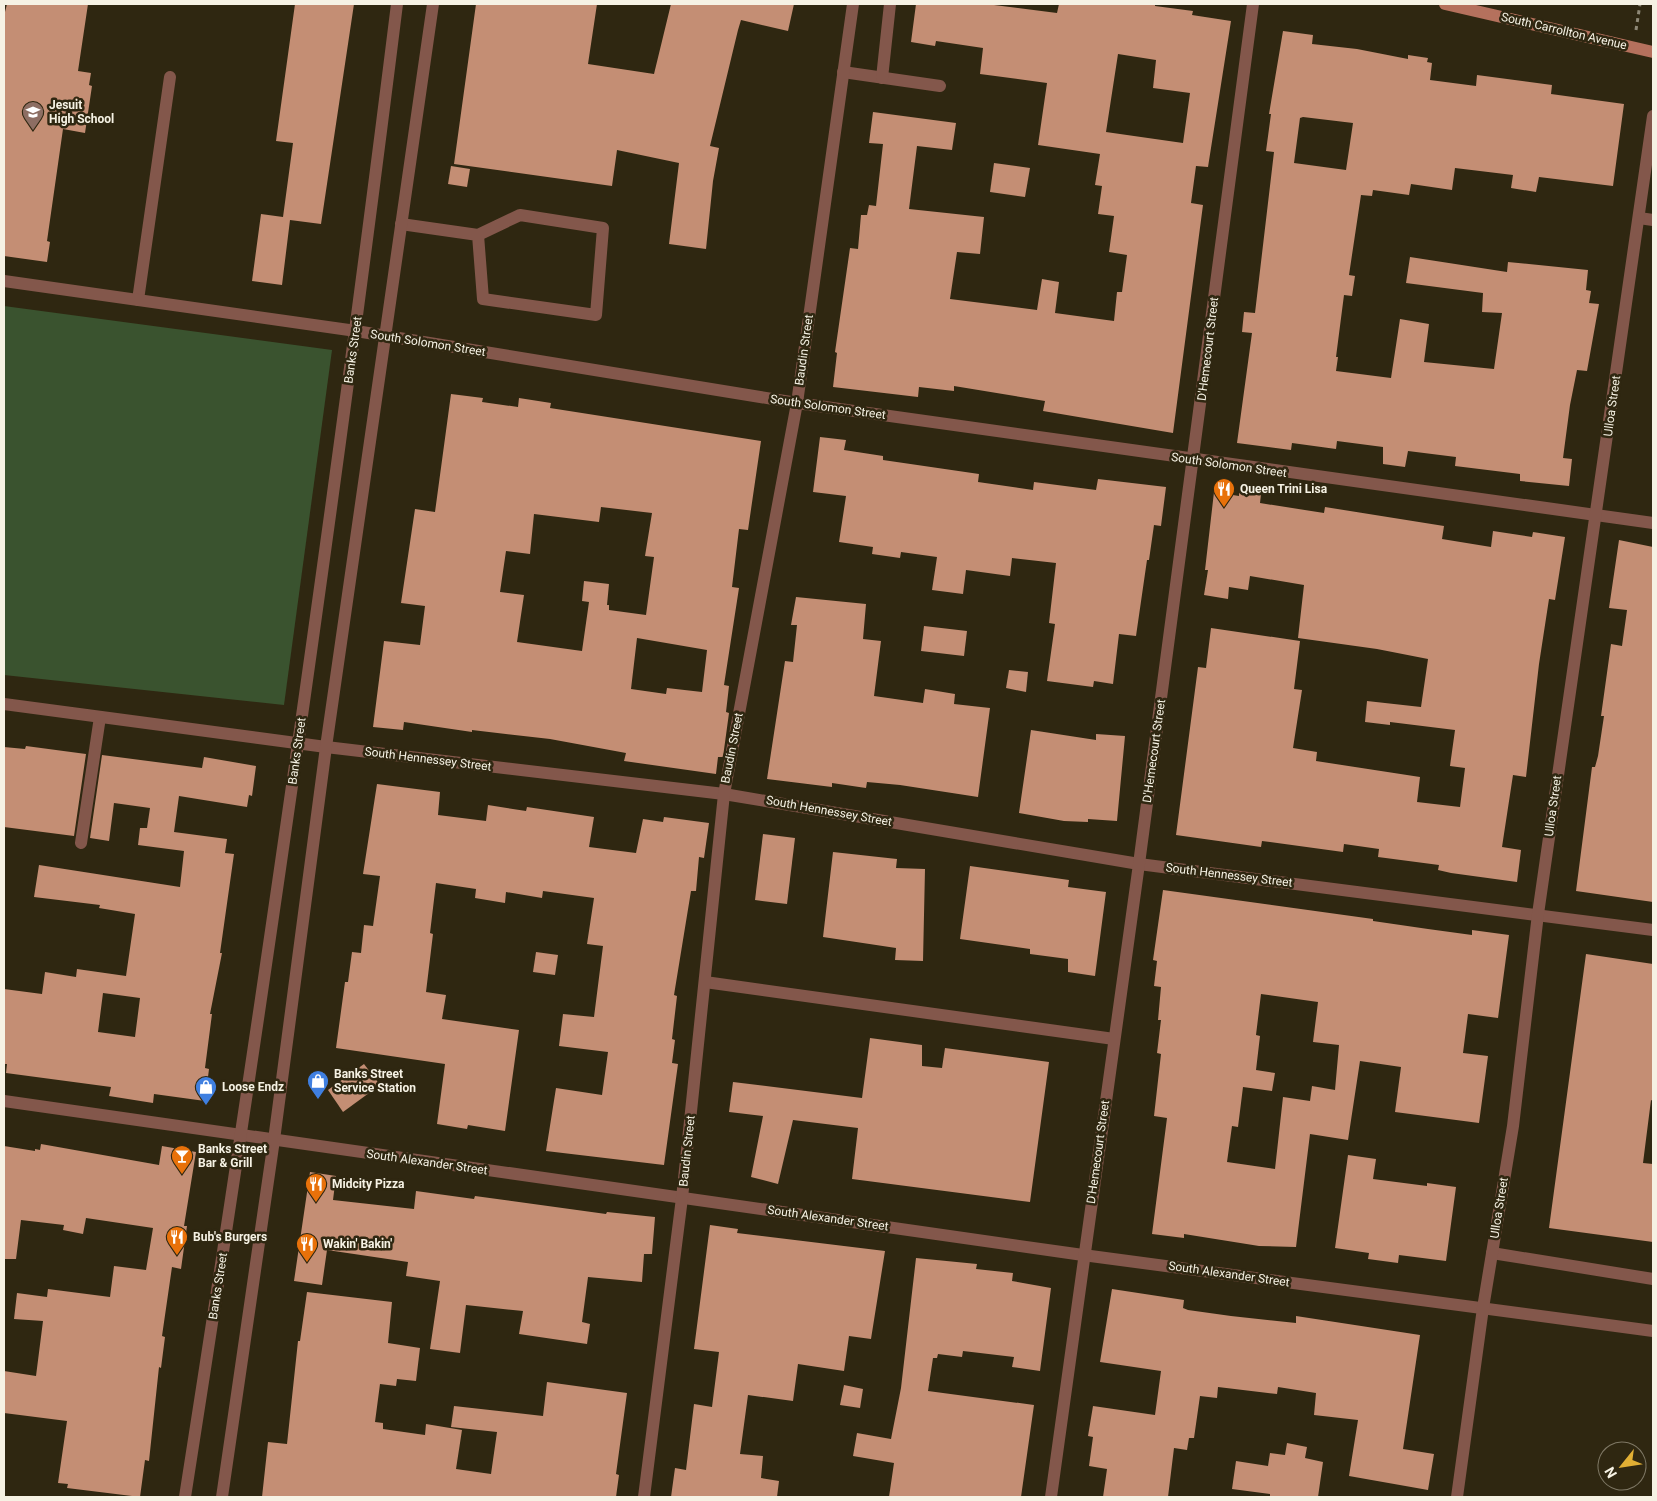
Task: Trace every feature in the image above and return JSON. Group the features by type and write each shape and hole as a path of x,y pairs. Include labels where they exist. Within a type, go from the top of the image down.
{"main road":[{"name":"South Carrollton Avenue","path":"1445,4 1653,52"}],"street":[{"name":"Banks Street","path":"185,1497 242,1136 298,743 356,331 397,4"},
{"path":"222,1497 274,1140 326,747 433,4"},
{"name":"Baudin Street","path":"644,1497 682,1198 724,794 797,403 853,4"},
{"path":"882,78 890,4"},
{"name":"D'Hemecourt Street","path":"1051,1497 1083,1255 1139,864 1253,4"},
{"path":"843,72 940,86"},
{"path":"138,300 170,77"},
{"name":"Ulloa Street","path":"1457,1497 1483,1308 1512,1126 1538,914 1651,144 1653,116"},
{"path":"401,224 478,235 520,215 603,228 596,315 483,299 478,235"},
{"path":"1639,218 1653,220"},
{"name":"South Solomon Street","path":"4,281 356,331 797,403 1653,523"},
{"name":"South Hennessey Street","path":"4,704 326,747 724,794 1139,864 1653,930"},
{"path":"82,843 100,717"},
{"path":"705,982 1114,1039"},
{"name":"South Alexander Street","path":"4,1101 1083,1255 1653,1331"},
{"path":"1492,1254 1653,1279"}],"path":[{"path":"1636,30 1640,4"}],"green space":[{"path":"4,306 332,350 284,705 4,675"}],"building":[{"name":"Jesuit High School","path":"7,4 88,4 78,71 91,73 89,85 92,86 85,133 63,129 47,241 50,242 47,262 4,256 4,16"},
{"path":"295,4 354,4 321,224 290,220 282,285 252,281 261,214 283,217 293,143 276,141"},
{"path":"476,4 597,4 588,64 654,74 671,4 794,4 788,31 741,20 710,146 719,148 713,181 706,249 669,244 679,163 617,150 612,186 454,164"},
{"path":"916,4 986,4 1057,13 1059,4 1155,4 1155,6 1193,11 1192,15 1231,21 1208,167 1196,166 1191,203 1203,205 1173,433 1043,411 1045,401 954,386 954,391 919,387 918,397 833,387 837,353 835,352 850,248 858,249 861,215 867,215 869,205 876,206 883,144 869,143 873,112 956,123 952,150 917,146 909,209 984,217 980,254 957,252 950,299 1037,310 1042,279 1059,282 1055,313 1114,321 1117,292 1122,292 1127,255 1109,252 1114,216 1098,214 1102,186 1095,185 1100,154 1038,145 1047,83 980,74 983,48 936,41 935,46 911,42","holes":["1118,54 1156,60 1153,88 1190,93 1183,143 1106,132"]},
{"path":"1283,31 1313,35 1312,44 1357,49 1408,59 1408,55 1428,58 1427,62 1432,63 1430,80 1476,86 1477,75 1552,85 1551,94 1624,104 1613,186 1539,177 1536,192 1511,188 1513,175 1455,168 1452,190 1411,184 1409,195 1373,190 1372,196 1361,195 1349,275 1355,276 1352,296 1344,295 1336,371 1391,378 1400,319 1429,324 1424,362 1494,369 1502,313 1482,312 1483,293 1406,283 1410,257 1507,272 1508,262 1588,270 1586,290 1591,291 1589,303 1599,304 1587,371 1577,370 1570,405 1563,458 1572,459 1569,486 1520,481 1520,474 1455,466 1456,457 1408,451 1405,467 1383,464 1383,447 1337,441 1336,449 1292,443 1291,450 1237,443 1252,333 1242,332 1244,312 1255,313 1274,152 1266,151 1271,114 1269,114","holes":["1300,118 1353,123 1346,170 1294,163"]},
{"path":"994,163 1030,168 1025,197 990,192"},
{"path":"451,166 470,169 467,187 448,184"},
{"path":"451,394 483,398 482,402 518,407 519,398 551,403 550,408 761,441 748,530 739,529 732,587 739,588 724,685 729,686 726,712 729,713 723,757 718,757 716,774 624,761 626,753 550,739 472,730 472,732 404,722 403,730 373,727 384,641 420,645 425,606 401,603 415,509 435,512","holes":["601,507 652,513 645,556 654,557 646,615 609,610 609,605 607,605 609,584 584,581 582,601 589,602 582,651 517,642 524,595 500,592 506,551 530,554 534,514 599,522","637,638 707,650 702,692 667,688 666,694 631,689"]},
{"path":"820,437 846,440 844,450 883,456 883,460 979,474 978,482 1033,490 1034,482 1096,490 1098,479 1166,487 1161,526 1154,525 1136,636 1119,634 1113,684 1094,681 1093,687 1047,681 1055,624 1049,623 1056,563 1012,558 1010,576 966,570 963,594 932,590 937,557 901,552 900,558 872,554 873,547 839,542 846,496 813,492"},
{"path":"1239,491 1261,494 1260,503 1324,513 1325,507 1444,526 1442,539 1491,547 1493,531 1532,537 1533,532 1565,537 1555,600 1549,599 1539,664 1526,777 1513,775 1502,847 1521,850 1517,882 1451,873 1438,870 1439,865 1378,857 1379,849 1344,844 1343,852 1262,841 1261,847 1176,835 1198,667 1206,668 1211,628 1300,641 1294,689 1302,690 1293,748 1317,752 1316,761 1420,777 1417,802 1460,807 1465,768 1450,766 1455,730 1390,722 1390,725 1365,722 1367,701 1421,707 1428,659 1377,649 1298,638 1304,585 1250,576 1248,590 1229,587 1228,599 1204,595 1208,570 1205,570 1214,492 1239,496"},
{"path":"1619,540 1653,547 1653,902 1576,891 1592,767 1595,767 1598,756 1604,716 1601,716 1611,644 1622,646 1627,610 1609,608"},
{"path":"796,597 866,604 863,639 881,641 874,696 923,703 925,689 955,694 954,704 990,708 978,797 867,782 866,788 832,783 832,787 767,779 785,661 793,662 797,625 791,625"},
{"path":"924,626 967,631 964,656 921,651"},
{"path":"1009,670 1028,672 1026,692 1006,688"},
{"path":"1031,730 1096,740 1096,734 1125,736 1117,821 1088,819 1088,822 1064,821 1019,813"},
{"path":"26,746 86,754 74,836 4,827 4,747 25,749"},
{"path":"102,755 202,768 204,757 256,766 252,796 249,795 247,807 179,796 174,832 227,839 225,853 234,854 220,953 222,953 210,1014 212,1014 205,1068 209,1069 205,1101 154,1094 153,1103 109,1096 111,1087 6,1073 7,1064 4,1064 4,989 42,994 45,972 76,977 77,969 126,976 135,914 99,908 100,905 34,897 39,865 180,887 184,851 138,845 140,828 147,828 150,808 114,803 109,841 90,838","holes":["103,993 140,998 135,1037 98,1032"]},
{"path":"377,784 440,792 438,815 486,821 488,805 526,811 527,807 594,817 589,847 636,853 643,819 663,822 664,817 709,823 704,858 699,857 696,891 691,891 674,995 677,996 672,1039 675,1040 672,1063 678,1064 664,1165 546,1151 556,1088 602,1095 608,1052 559,1046 563,1014 594,1017 603,946 587,944 594,898 543,891 542,898 506,892 505,903 475,898 476,889 436,883 430,933 433,934 426,992 446,995 442,1019 519,1030 505,1131 468,1125 467,1129 437,1124 445,1064 336,1048 345,982 348,982 352,952 361,953 364,925 373,926 380,876 363,874"},
{"path":"763,834 795,838 787,904 755,900"},
{"path":"833,852 897,859 896,868 925,869 923,961 895,960 896,948 823,937"},
{"path":"970,866 1069,880 1068,887 1106,892 1095,976 1068,972 1068,959 1030,954 1030,949 960,939"},
{"path":"1163,890 1373,919 1373,921 1472,935 1472,930 1509,935 1498,1018 1468,1014 1463,1053 1488,1056 1479,1123 1395,1112 1401,1067 1360,1061 1348,1140 1310,1134 1296,1247 1259,1246 1184,1234 1184,1238 1152,1234 1167,1118 1154,1116 1161,1054 1157,1053 1161,1020 1158,1020 1161,987 1154,986 1157,961 1153,960","holes":["1261,994 1318,1002 1313,1042 1339,1045 1335,1090 1312,1086 1310,1101 1283,1097 1275,1169 1227,1162 1232,1126 1238,1127 1243,1087 1272,1091 1275,1073 1256,1070 1260,1036 1256,1035"]},
{"path":"536,952 558,955 555,975 533,972"},
{"path":"1586,954 1653,964 1653,1101 1651,1100 1643,1163 1653,1164 1653,1242 1549,1228"},
{"path":"870,1038 922,1045 922,1066 942,1068 945,1048 1049,1062 1030,1202 852,1179 858,1128 793,1120 778,1184 751,1177 763,1116 729,1112 733,1082 862,1098"},
{"path":"364,1064 380,1085 343,1112 328,1090"},
{"path":"41,1144 159,1165 162,1146 196,1152 184,1226 187,1226 181,1269 172,1267 162,1336 165,1337 161,1368 159,1367 149,1461 145,1460 140,1497 67,1488 68,1484 58,1483 67,1421 4,1413 4,1371 36,1376 43,1321 14,1319 17,1293 47,1297 48,1289 110,1297 114,1266 146,1270 153,1228 86,1218 83,1234 63,1230 64,1225 21,1220 16,1259 4,1259 4,1146 35,1151 35,1149 40,1150"},
{"path":"1348,1155 1376,1159 1373,1179 1427,1186 1427,1183 1456,1187 1446,1261 1399,1255 1398,1263 1368,1259 1369,1253 1335,1248"},
{"path":"310,1172 336,1176 333,1200 414,1209 416,1191 474,1199 475,1196 606,1214 607,1212 655,1217 652,1254 644,1254 642,1282 588,1277 582,1322 590,1324 587,1344 519,1334 523,1311 466,1305 460,1353 430,1349 440,1281 406,1276 408,1262 327,1250 322,1285 294,1281"},
{"path":"710,1225 738,1229 737,1233 885,1251 871,1339 849,1336 844,1371 798,1364 793,1401 748,1395 740,1454 763,1456 761,1478 779,1481 777,1497 671,1497 675,1468 686,1470 694,1404 712,1407 719,1352 694,1349"},
{"path":"916,1258 977,1264 976,1269 1013,1273 1012,1281 1051,1288 1040,1371 1012,1367 1014,1357 963,1351 962,1357 938,1354 937,1358 933,1358 928,1391 1034,1405 1021,1497 889,1497 894,1463 853,1456 857,1433 891,1439 901,1388"},
{"path":"1112,1289 1184,1300 1183,1308 1188,1310 1296,1323 1296,1316 1420,1335 1403,1449 1434,1454 1428,1490 1349,1476 1358,1420 1314,1415 1316,1393 1278,1387 1277,1394 1218,1387 1217,1398 1200,1396 1194,1438 1189,1438 1187,1450 1174,1448 1168,1497 1103,1497 1107,1469 1089,1466 1093,1437 1088,1436 1093,1406 1155,1415 1161,1371 1100,1362"},
{"path":"307,1292 392,1302 388,1343 420,1348 416,1381 397,1379 396,1386 380,1384 375,1422 383,1423 383,1429 425,1435 426,1424 462,1430 456,1469 491,1474 497,1432 451,1427 454,1406 543,1416 547,1382 627,1393 616,1474 619,1475 616,1497 262,1497 268,1442 287,1444 298,1341 300,1341"},
{"path":"844,1385 863,1389 860,1408 840,1405"},
{"path":"1287,1443 1307,1447 1305,1458 1323,1462 1318,1497 1270,1497 1270,1494 1232,1489 1236,1461 1268,1466 1270,1453 1285,1455"}],"place":[{"name":"Jesuit High School","path":"33,131"},
{"name":"Queen Trini Lisa","path":"1224,508"},
{"name":"Banks Street Service Station","path":"318,1100"},
{"name":"Loose Endz","path":"206,1106"},
{"name":"Banks Street Bar & Grill","path":"182,1175"},
{"name":"Midcity Pizza","path":"316,1203"},
{"name":"Bub's Burgers","path":"177,1256"},
{"name":"Wakin' Bakin'","path":"307,1263"}]}
